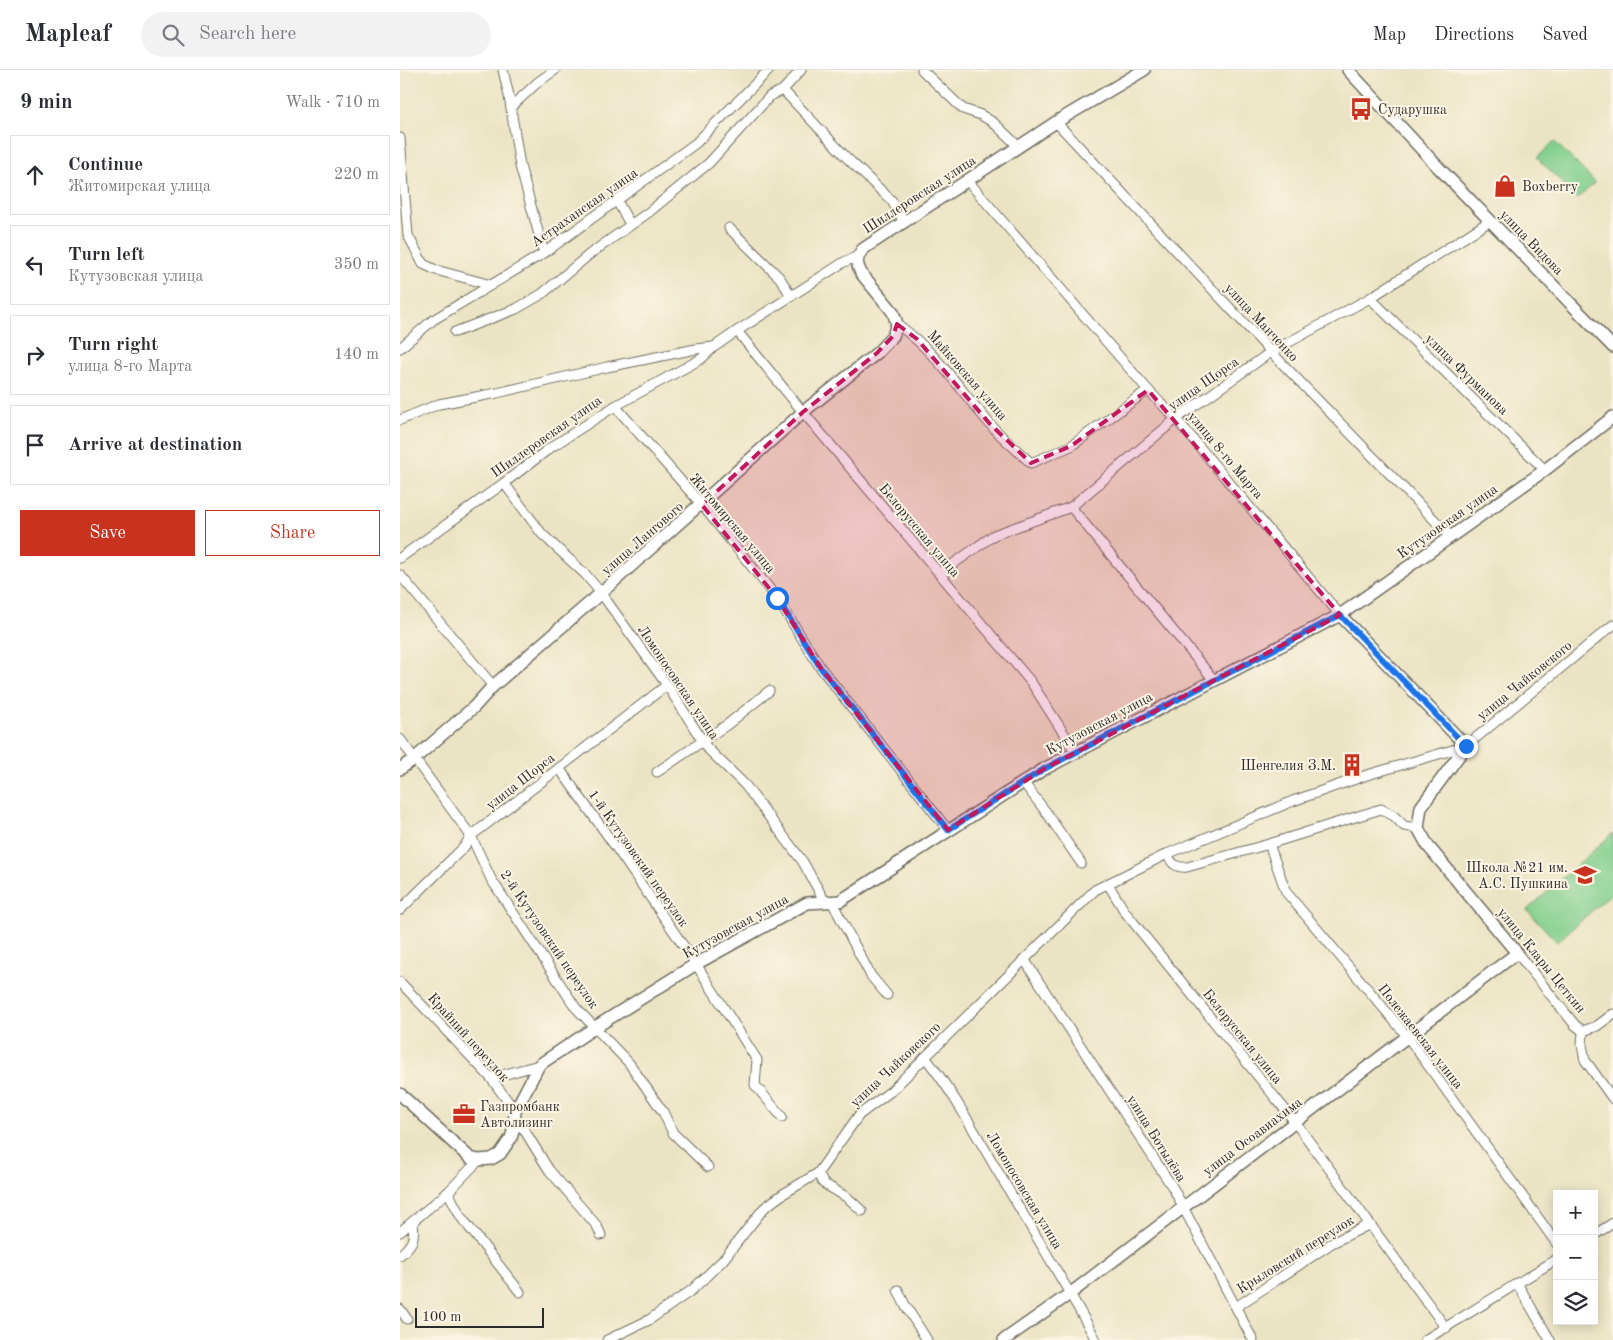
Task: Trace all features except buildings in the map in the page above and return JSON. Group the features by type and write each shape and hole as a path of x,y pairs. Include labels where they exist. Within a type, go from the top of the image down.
{"street":[{"path":"503,70 520,166 544,253"},
{"path":"511,107 538,82 556,70"},
{"name":"Астраханская улица","path":"400,348 433,320 544,253 696,143 769,70"},
{"path":"455,332 516,310 542,294 630,224 649,212 708,163 770,96 783,90 801,70"},
{"path":"922,70 963,109 981,115 994,123 1019,147"},
{"name":"Шиллеровская улица","path":"400,558 550,448 615,406 701,359 737,331 844,262 858,256 863,249 967,180 1056,122 1144,70"},
{"name":"улица Видова","path":"1348,70 1490,221 1613,347"},
{"path":"783,90 846,157 892,201 904,222"},
{"name":"улица Манченко","path":"1056,122 1271,352 1451,537"},
{"path":"400,138 408,235 422,264 436,270 491,285"},
{"name":"улица 8-го Марта","path":"967,180 1148,390 1176,419 1340,615 1466,746"},
{"path":"617,201 630,224"},
{"name":"улица Щорса","path":"938,574 994,535 1071,507 1176,419 1271,352 1370,298 1490,221"},
{"path":"729,228 780,278 791,296"},
{"name":"Майковская улица","path":"858,256 857,266 861,273 893,312 897,324 917,339 950,374 990,424 1031,463"},
{"name":"улица Фурманова","path":"1370,298 1545,470"},
{"name":"улица Лангового","path":"400,769 474,707 493,686 702,505 803,412 877,353 892,336 897,324"},
{"name":"Белорусская улица","path":"737,331 1030,682 1075,751"},
{"name":"Шиллеровская улица","path":"400,420 439,404 497,393 616,365 714,347"},
{"name":"улица Щорса","path":"1031,463 1071,446 1148,390"},
{"name":"Житомирская улица","path":"615,406 702,505 777,598 820,667 948,830"},
{"name":"Кутузовская улица","path":"479,1160 491,1159 500,1154 511,1138 515,1124 515,1111 539,1065 594,1028 696,964 807,903 840,902 948,830 1075,751 1340,615 1545,470 1613,417"},
{"name":"Ломоносовская улица","path":"504,483 542,534 586,575 601,593 667,685 706,748 744,785 804,862 871,976 887,995"},
{"path":"1071,507 1214,680"},
{"path":"400,575 493,686"},
{"name":"улица Чайковского","path":"607,1340 648,1320 692,1290 723,1260 764,1208 818,1173 860,1115 891,1091 1095,890 1167,854 1302,798 1367,775 1466,746 1613,625"},
{"name":"улица Щорса","path":"400,910 464,847 471,836 667,685"},
{"path":"657,772 728,724 768,691"},
{"name":"2-й Кутузовский переулок","path":"400,739 471,836 491,879 576,1008 629,1063 663,1112 673,1133 708,1168"},
{"path":"1167,854 1172,864 1187,867 1381,809 1394,816 1404,826 1418,828 1421,807 1466,746"},
{"name":"1-й Кутузовский переулок","path":"559,768 696,964 757,1060 755,1085 782,1117"},
{"path":"1023,782 1046,812 1080,864"},
{"name":"улица Клары Цеткин","path":"1418,828 1428,846 1575,1025 1583,1031 1582,1045 1585,1060 1613,1099"},
{"name":"Полежаевская улица","path":"1269,844 1286,892 1407,1036 1553,1238"},
{"name":"Белорусская улица","path":"1108,884 1125,912 1295,1122 1446,1328"},
{"name":"улица Осоавиахима","path":"1004,1340 1071,1293 1517,953"},
{"name":"улица Ботылёва","path":"1024,959 1173,1188 1253,1340"},
{"name":"Крайний переулок","path":"400,982 490,1078 515,1111"},
{"path":"1583,1031 1597,1026 1613,1014"},
{"name":"Ломоносовская улица","path":"925,1057 963,1110 1071,1293 1096,1340"},
{"path":"490,1078 539,1065"},
{"path":"400,1094 470,1158 479,1160"},
{"path":"515,1124 522,1128 549,1170 597,1226 601,1235"},
{"path":"400,1232 448,1192 479,1160"},
{"path":"818,1173 823,1182 848,1198 862,1211"},
{"path":"448,1192 461,1217 520,1292"},
{"path":"400,1255 409,1247 414,1235 413,1222"},
{"path":"1598,1232 1613,1223"},
{"name":"Крыловский переулок","path":"1236,1307 1332,1243 1370,1224"},
{"path":"1425,1340 1553,1261"},
{"path":"1517,1283 1550,1340"},
{"path":"898,1290 927,1340"},
{"path":"400,1309 407,1319"}],"highlighted area":[{"path":"897,324 917,339 990,424 1031,463 1071,446 1148,390 1340,615 1044,769 948,830 820,667 777,598 702,505 803,412 877,353 893,336"}],"green space":[{"path":"1554,141 1595,182 1578,199 1537,158"},
{"path":"1613,833 1613,892 1557,942 1527,910"}],"place":[{"name":"Сударушка","path":"1361,109"},
{"name":"Boxberry","path":"1505,186"},
{"name":"Шенгелия З.М.","path":"1352,765"},
{"name":"Школа №21 им. А.С. Пушкина","path":"1585,875"},
{"name":"Газпромбанк Автолизинг","path":"464,1114"}],"route":[{"path":"777,598 820,667 948,830 1075,751 1340,615 1466,746"}]}
